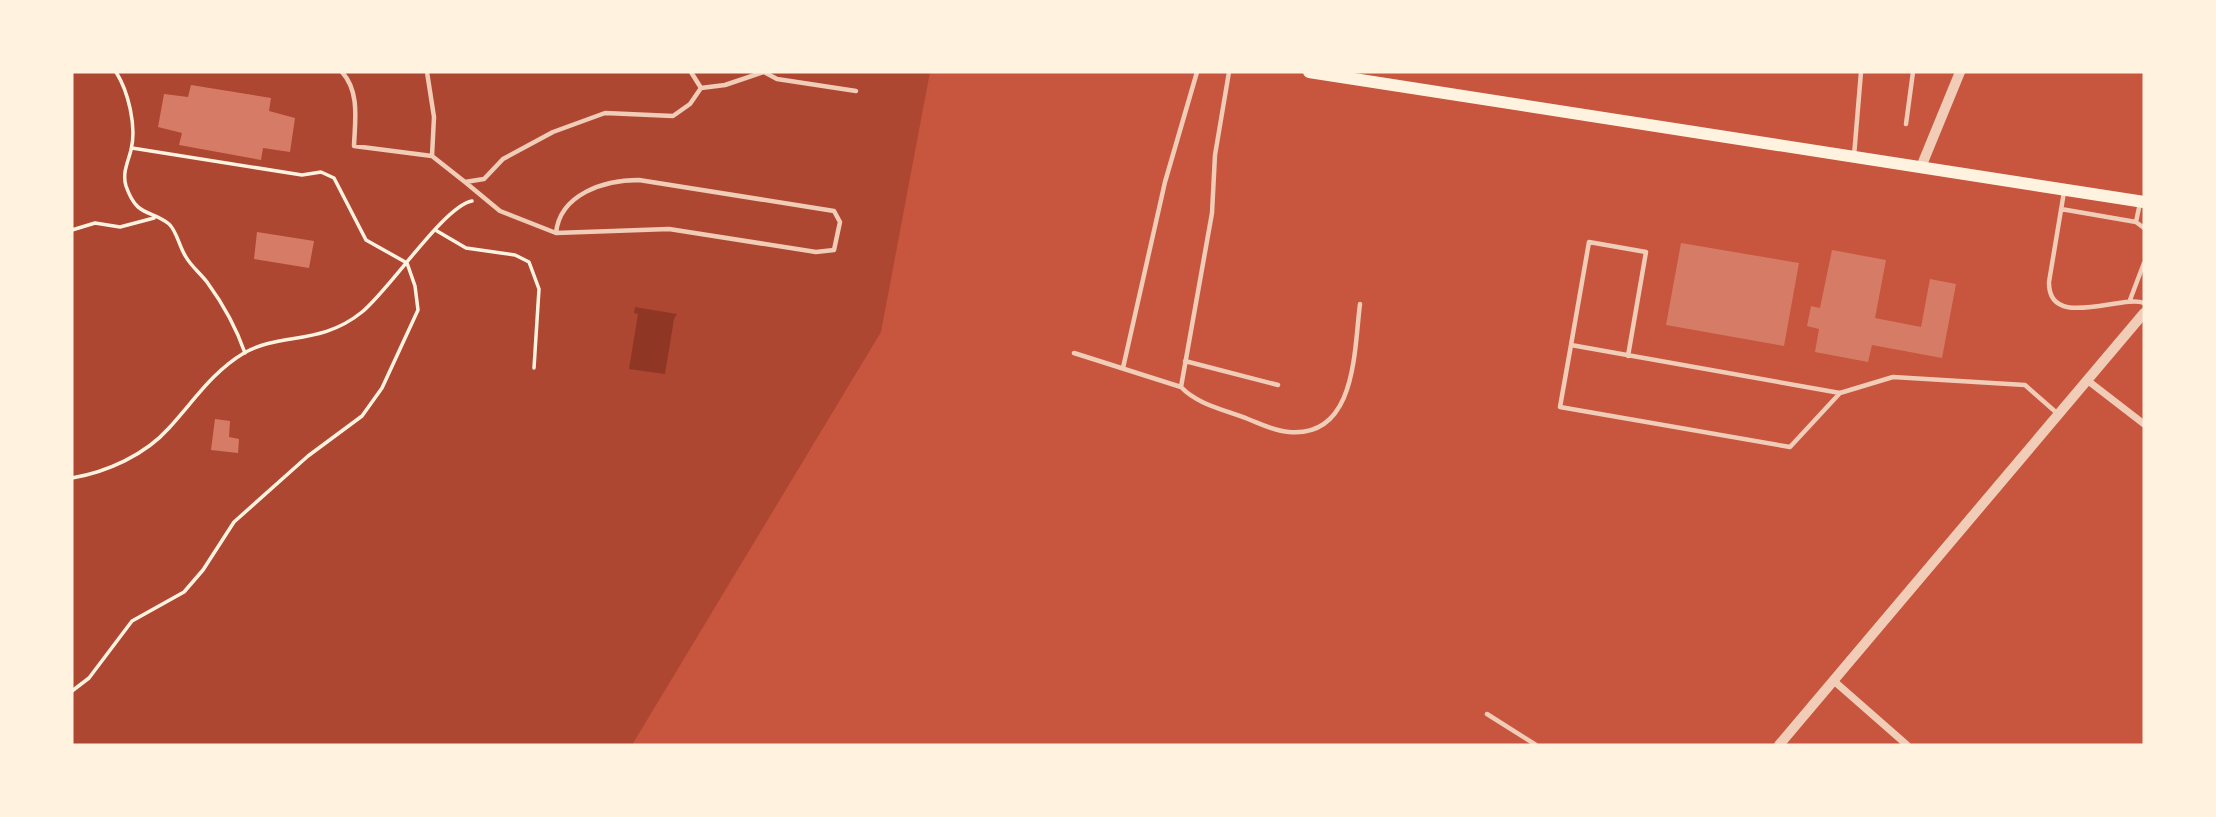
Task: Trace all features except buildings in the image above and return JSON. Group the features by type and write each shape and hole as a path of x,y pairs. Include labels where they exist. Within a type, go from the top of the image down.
{"main road":[{"path":"1309,72 2142,201"}],"street":[{"path":"1922,167 1960,72"},
{"path":"1779,745 2144,313"},
{"path":"2087,380 2144,424"},
{"path":"1834,681 1908,745"}],"lane":[{"path":"342,72 351,82 355,102 354,146 432,156 500,211 556,233 669,229 816,252 834,250 840,222 834,211 639,180 621,180 593,188 569,203 557,218 556,233"},
{"path":"427,72 434,117 432,156"},
{"path":"691,72 701,88"},
{"path":"465,182 484,178 503,159 553,132 605,113 673,117 690,104 701,88 725,85 764,72 778,79 856,90"},
{"path":"1123,368 1165,182 1197,72"},
{"path":"1181,387 1212,213 1214,155 1229,72"},
{"path":"1854,157 1861,72"},
{"path":"1906,124 1913,72"},
{"path":"2065,188 2049,282 2053,299 2073,307 2098,309 2130,300 2144,303"},
{"path":"2136,222 2142,201"},
{"path":"2061,209 2136,222 2144,228"},
{"path":"1628,356 1646,252 1589,242 1560,407 1790,447 1840,393"},
{"path":"2130,300 2144,263"},
{"path":"1074,354 1181,387 1201,401 1270,428 1290,432 1330,421 1345,397 1360,304"},
{"path":"1571,345 1840,393 1893,377 2025,385 2058,414"},
{"path":"1185,362 1278,385"},
{"path":"1487,714 1536,745"}],"path":[{"path":"116,72 125,88 132,148 126,162 125,182 132,200 154,218 168,223 174,231 188,262 205,280 236,327 245,353"},
{"path":"72,691 89,678 132,621 184,592 203,570 234,522 308,456 362,416 382,388 418,310 415,286 407,263 366,240 334,178 321,172 302,175 132,148"},
{"path":"72,478 122,463 147,448 167,431 196,393 257,346 303,340 335,330 378,299 456,207 485,198"},
{"path":"72,230 95,223 120,227 154,218"},
{"path":"436,231 466,248 515,255 529,262 539,289 534,368"}],"shaded area":[{"path":"72,72 930,72 881,332 632,745 72,745"},
{"path":"635,307 677,314 665,374 629,369 638,314 634,313"}]}
